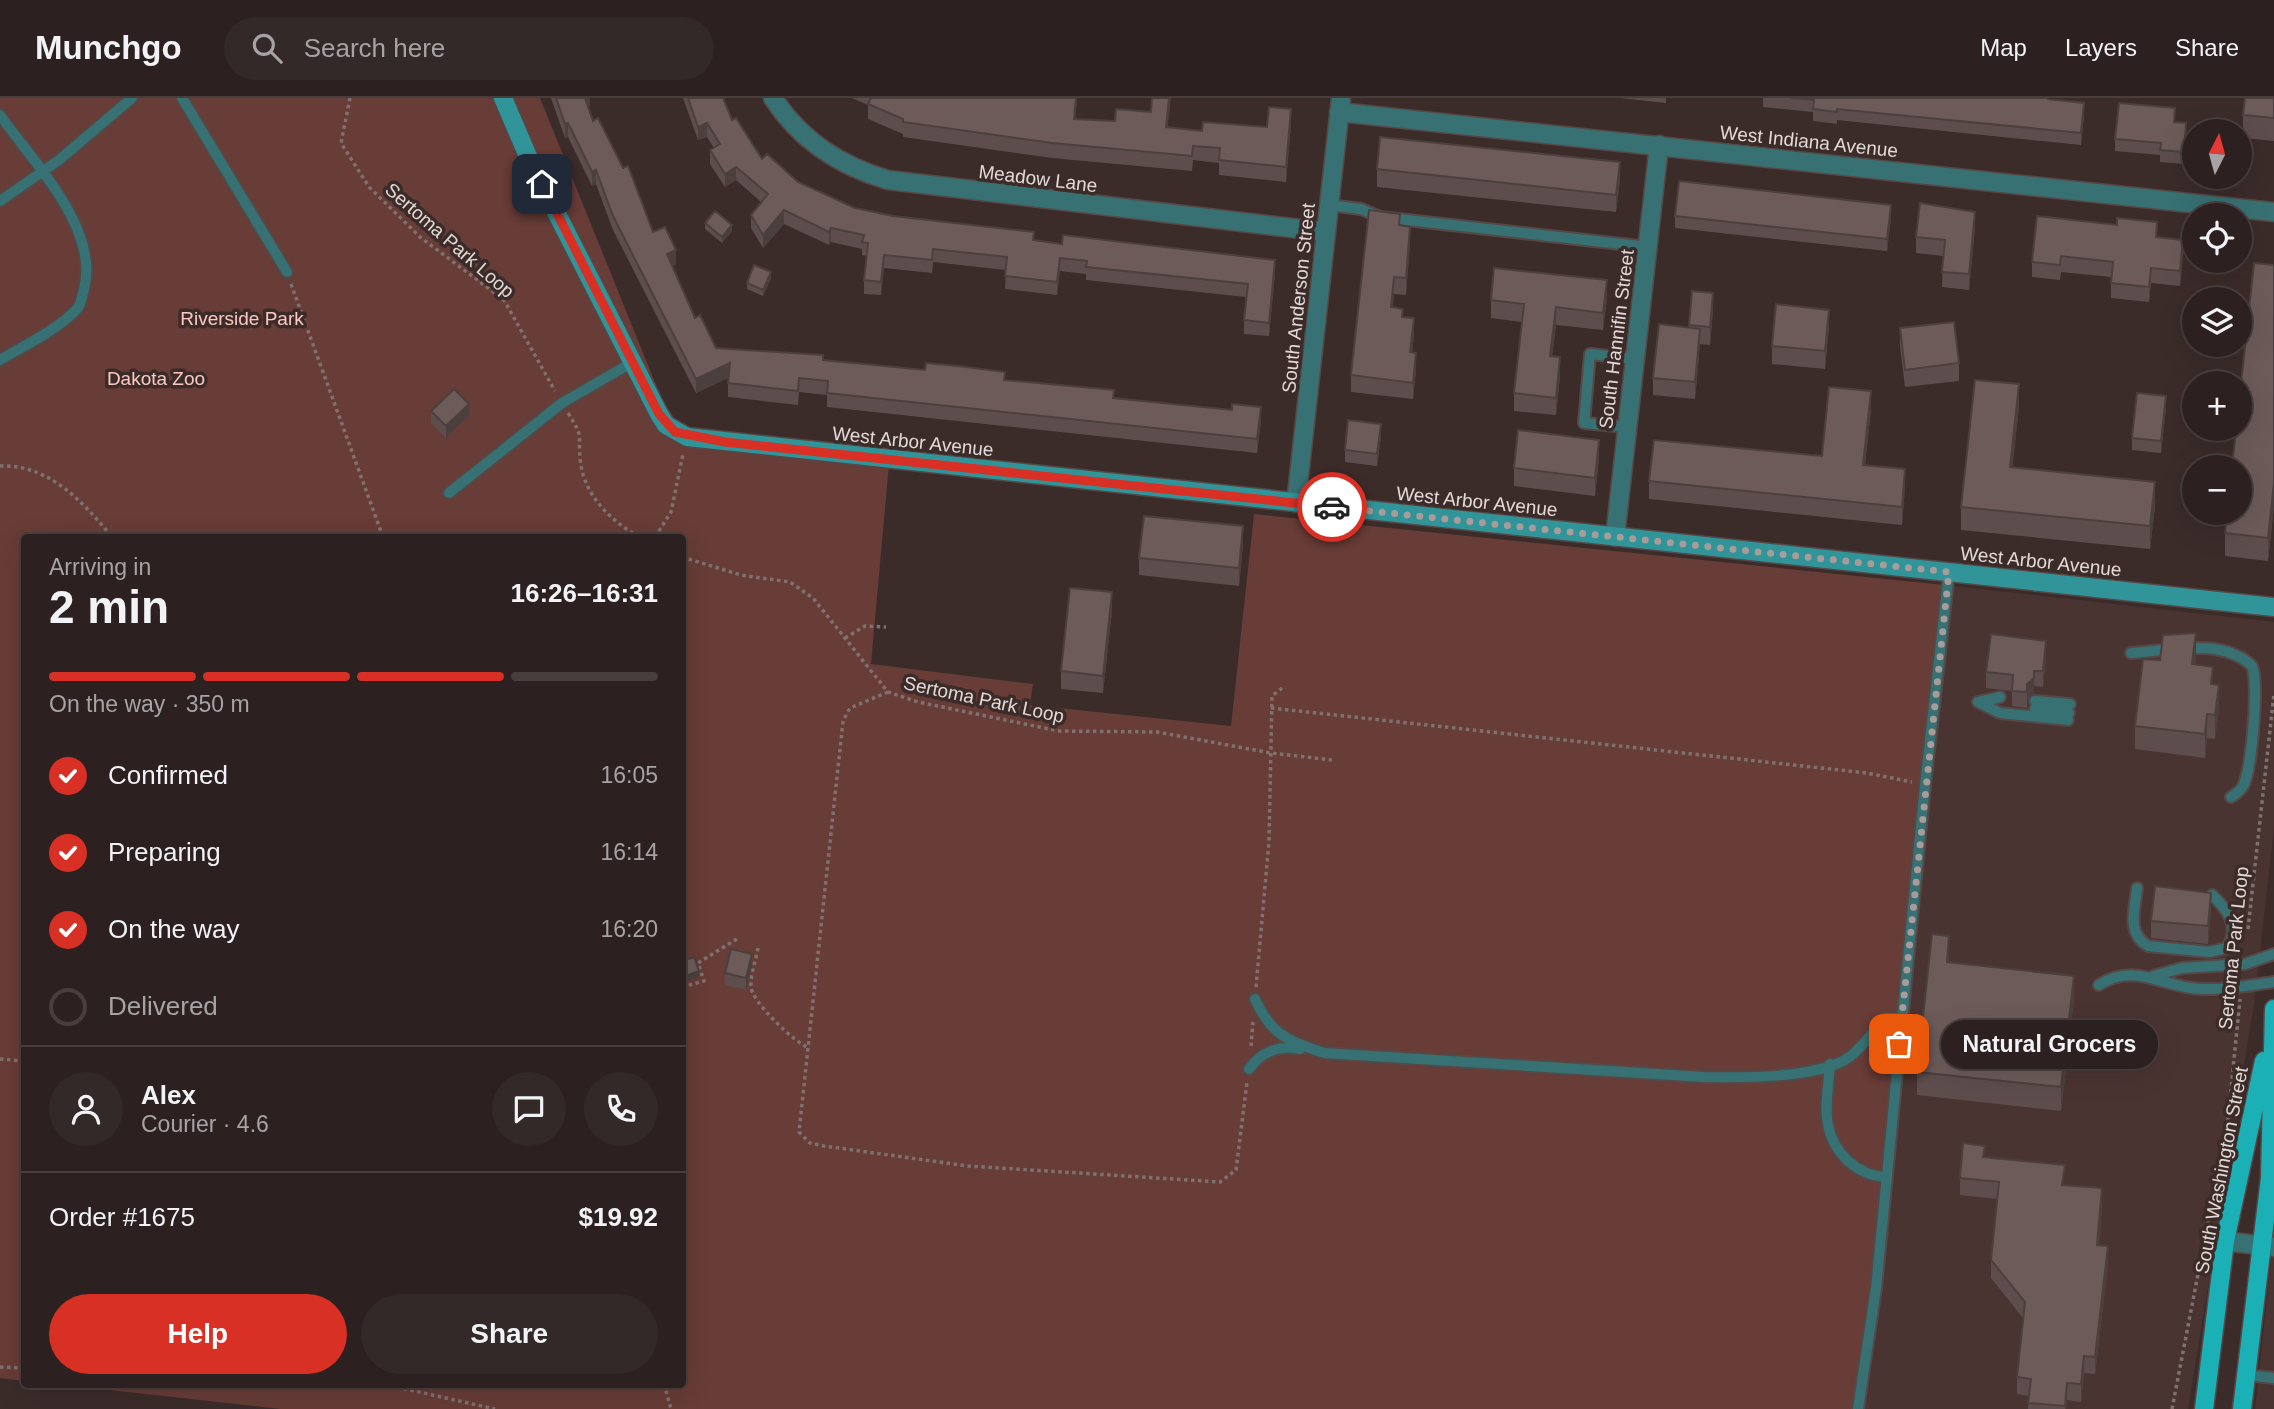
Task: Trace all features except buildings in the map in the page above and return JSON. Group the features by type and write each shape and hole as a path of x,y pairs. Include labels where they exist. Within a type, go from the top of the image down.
{"main road":[{"path":"503,98 530,161 666,425 687,437"},
{"name":"West Arbor Avenue","path":"687,437 2274,607"},
{"name":"South Washington Street","path":"2204,1409 2225,1241 2273,1016"},
{"name":"South Washington Street","path":"2242,1409 2268,1246 2273,1016"}],"street":[{"name":"Meadow Lane","path":"773,98 817,146 862,172 888,180 1326,232"},
{"name":"South Anderson Street","path":"1296,503 1340,105"},
{"name":"West Indiana Avenue","path":"1340,105 1659,145 2274,212"},
{"name":"South Hannifin Street","path":"1615,537 1659,145"},
{"path":"2225,1241 2268,1246"}],"lane":[{"path":"0,201 59,160 132,98"},
{"path":"182,98 287,272"},
{"path":"0,115 28,156 54,185 82,240 86,281 79,307 53,328 0,360"},
{"path":"1329,205 1361,209 1380,217 1648,247"},
{"path":"1627,427 1584,422 1590,354 1635,359"},
{"path":"449,494 562,404 633,362"},
{"path":"1857,1409 1876,1288 1885,1177 1949,572"},
{"path":"2131,653 2164,648 2230,653 2252,666 2256,692 2247,776 2239,792 2231,797"},
{"path":"2000,701 1978,702 2000,713 2069,713 2035,705"},
{"path":"2137,888 2133,927 2140,942 2148,946 2210,952 2227,948 2234,932 2229,914 2212,895"},
{"path":"2099,985 2121,975 2153,976 2182,968 2245,964 2274,954"},
{"path":"2153,976 2181,988 2241,987 2274,982"},
{"path":"1255,999 1266,1023 1287,1040 1324,1053"},
{"path":"1248,1069 1262,1055 1282,1048 1324,1053 1751,1078 1830,1064 1847,1058 1885,1018 1902,1018"},
{"path":"1830,1064 1828,1125 1836,1142 1849,1164 1868,1176 1885,1177"},
{"path":"2246,1375 2274,1378"}],"path":[{"name":"Sertoma Park Loop","path":"350,98 341,143 369,187 420,237 504,300 582,435 580,459 588,489 605,513 635,534"},
{"path":"287,272 382,534"},
{"path":"657,534 670,512 687,437"},
{"path":"0,466 44,473 87,507 110,534"},
{"name":"Sertoma Park Loop","path":"686,558 741,575 790,582 813,598 888,692 918,702 1059,731 1157,732 1271,753 1332,760"},
{"path":"845,638 865,626 886,627"},
{"path":"888,692 850,708 843,721 799,1132 810,1143 968,1166 1220,1182 1236,1170 1269,841 1272,696 1282,688"},
{"name":"Sertoma Park Loop","path":"2245,964 2274,694"},
{"path":"1272,708 1867,773 1925,785"},
{"path":"686,986 704,982 698,963 740,937"},
{"path":"758,948 751,986 753,994 759,1005 808,1048"},
{"name":"Sertoma Park Loop","path":"2172,1409 2228,1119 2241,987"},
{"path":"0,1059 21,1061"},
{"path":"0,1367 21,1368"},
{"path":"401,1388 495,1409"},
{"path":"665,1388 671,1409"}],"shaded area":[{"path":"1954,586 2274,622 2274,828 2254,1004 2188,1409 1863,1409"},
{"path":"2274,1232 2274,1409 2255,1409"}],"green space":[{"path":"0,98 540,98 675,432 889,464 871,664 1033,684 1030,705 1231,726 1254,514 1954,586 1863,1409 281,1409 92,1388 686,1388 686,534 21,534 21,1381 0,1378"}],"way so far":[{"path":"1332,507 1949,572 1899,1044"}],"place":[{"name":"Natural Grocers","path":"1899,1044"}],"route":[{"path":"542,184 659,414 666,425 687,437 1332,507"}],"park label":[{"name":"Riverside Park","path":"242,318"},
{"name":"Dakota Zoo","path":"156,378"}]}
